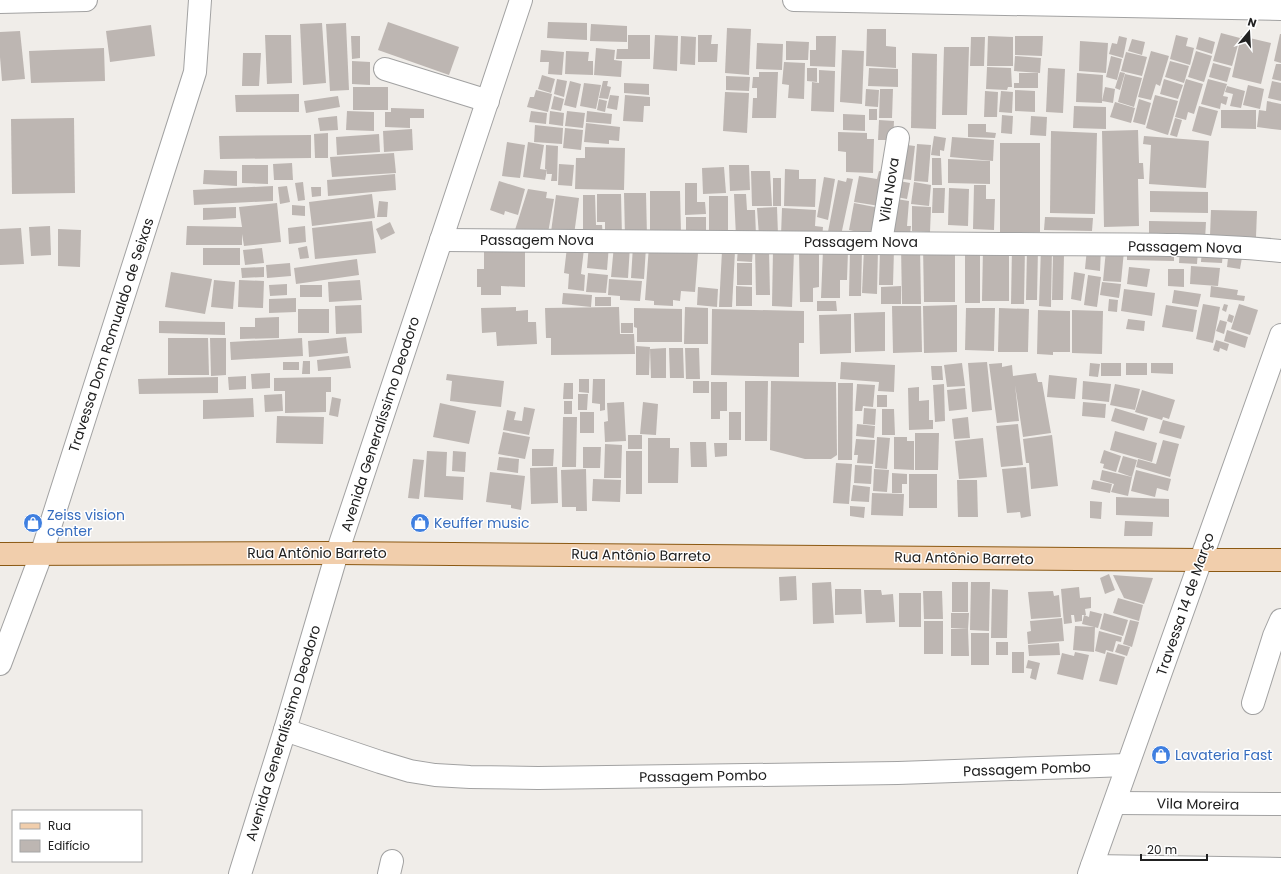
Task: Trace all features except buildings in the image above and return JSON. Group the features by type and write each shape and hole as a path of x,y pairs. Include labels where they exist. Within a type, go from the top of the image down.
{"main road":[{"name":"Rua Antônio Barreto","path":"0,554 337,553 1281,560"}],"street":[{"path":"5,1 86,0"},
{"name":"Travessa Dom Romualdo de Seixas","path":"0,664 41,555 195,72 200,0"},
{"name":"Avenida Generalíssimo Deodoro","path":"240,874 285,730 337,553 521,0"},
{"path":"794,0 1106,3 1281,9"},
{"path":"385,69 488,101"},
{"name":"Vila Nova","path":"881,242 898,138"},
{"name":"Passagem Nova","path":"441,240 1199,245 1281,251"},
{"name":"Travessa 14 de Março","path":"1091,870 1127,765 1176,632 1200,560 1281,335"},
{"path":"1253,704 1274,636 1281,620"},
{"name":"Passagem Pombo","path":"285,730 410,771 435,775 470,777 538,778 898,773 1127,765"},
{"name":"Vila Moreira","path":"1115,803 1281,804"},
{"path":"1091,870 1281,869"}],"place":[{"name":"Zeiss vision center","path":"33,523"},
{"name":"Keuffer music","path":"420,523"},
{"name":"Lavateria Fast","path":"1161,755"}]}
